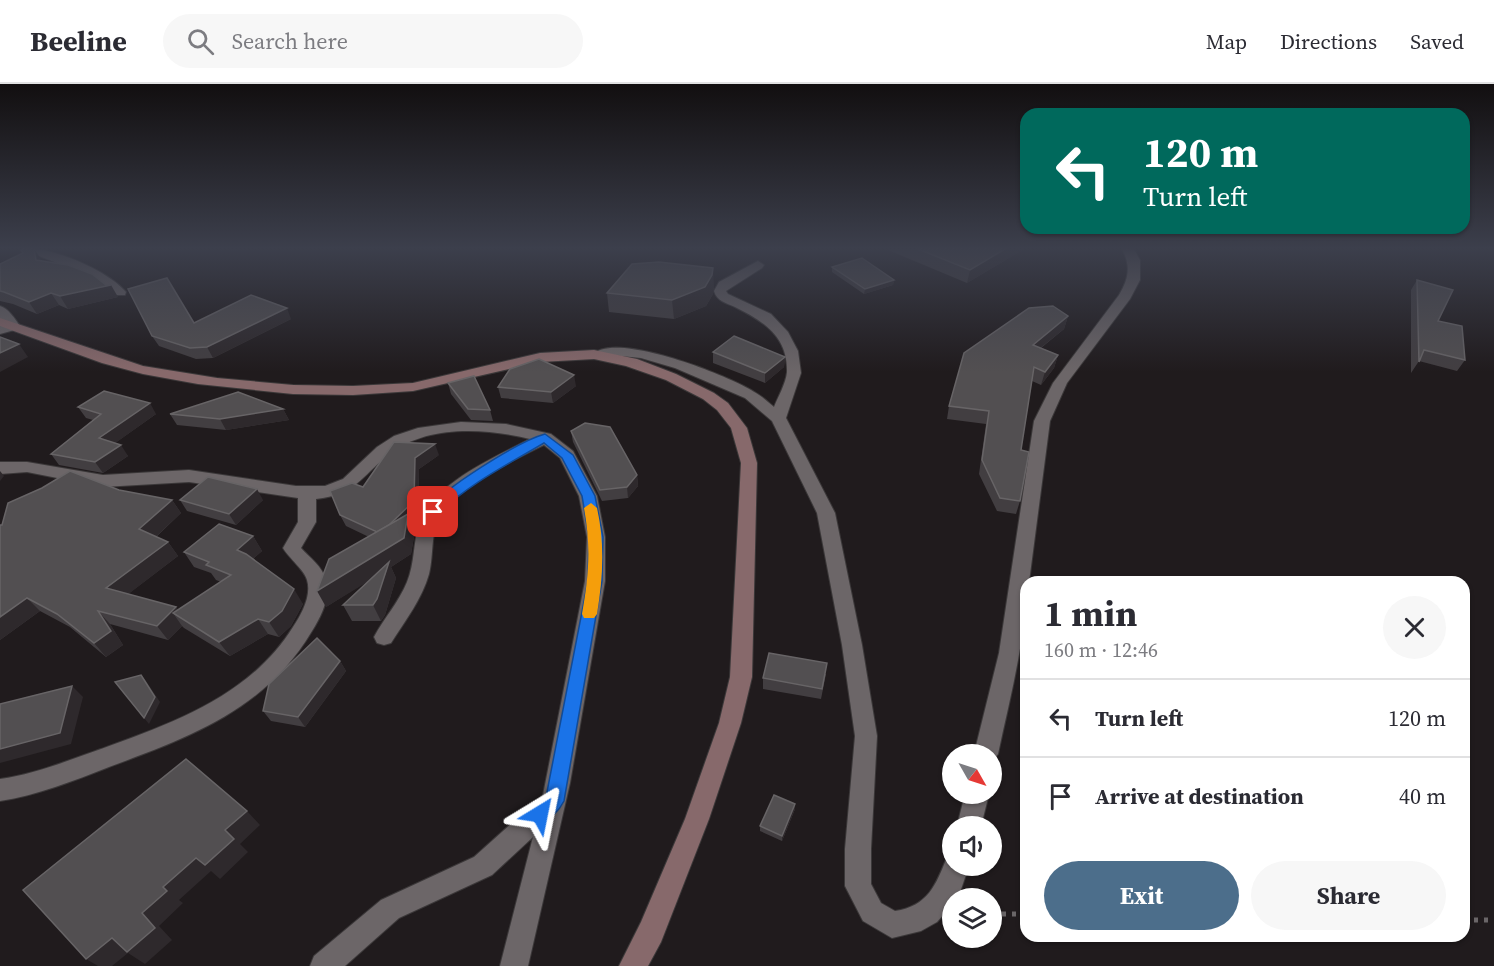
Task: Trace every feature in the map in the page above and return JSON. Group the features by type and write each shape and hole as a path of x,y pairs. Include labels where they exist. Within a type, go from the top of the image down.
{"main road":[{"path":"4,326 140,369 253,386 290,389 411,387 446,381 534,358 599,355 649,368 688,384 732,415 744,438 749,463 741,678 730,723 697,819 651,932 633,966"}],"street":[{"path":"721,290 722,296 766,318 776,326 787,343 794,373 778,418"},
{"path":"988,744 1009,652 1042,421 1060,383 1128,290"},
{"path":"0,310 4,326"},
{"path":"599,355 610,351 642,354 680,365 750,395 778,418 826,513 852,645 866,736 858,849 858,886 872,912 892,925 912,922 928,913 948,889 953,876"},
{"path":"0,468 27,467 70,477 103,480 129,480 162,475 190,476 307,492 332,491 346,485 358,478 389,447 422,432 499,427 545,438 567,455 588,496 596,537 595,581 554,801 514,966"},
{"path":"384,637 420,573 422,554 433,512 447,497 477,476 545,438"},
{"path":"0,790 23,788 201,720 229,704 285,654 304,628 316,603 318,585 312,567 295,554 292,548 307,522 307,492"},
{"path":"324,966 390,909 483,866 554,801"}],"path":[{"path":"1002,914 1020,914"},
{"path":"1470,920 1494,920"}],"building":[{"path":"87,290 60,296 51,293 29,302 0,291"},
{"path":"129,290 174,290 194,323 251,295 287,308 207,347 190,348 152,336"},
{"path":"609,290 697,290 672,300 607,293"},
{"path":"1417,290 1453,290 1438,321 1462,326 1465,360 1424,350 1419,362"},
{"path":"1053,306 1068,316 1033,345 1058,355 1045,372 1034,367 1021,450 1029,452 1020,501 1000,498 982,460 989,411 949,406 964,353 1029,308"},
{"path":"734,336 785,357 765,373 713,352"},
{"path":"0,337 19,344 0,353"},
{"path":"539,359 574,375 551,392 498,387 510,369"},
{"path":"474,376 490,410 468,409 448,383"},
{"path":"104,391 150,403 99,438 121,445 95,462 51,454 101,414 78,407"},
{"path":"238,392 283,409 220,419 170,414"},
{"path":"585,423 610,427 637,475 627,487 600,490 571,431"},
{"path":"394,442 435,444 415,458 414,501 389,525 377,532 340,515 330,491 352,483 363,487"},
{"path":"70,471 119,490 172,500 139,529 168,542 106,588 176,607 157,626 98,611 111,631 94,643 57,614 27,598 0,617 0,525 2,525 8,503 42,488"},
{"path":"208,477 257,489 229,514 180,500"},
{"path":"408,514 404,538 317,591 329,559"},
{"path":"219,524 253,536 237,550 294,589 282,611 269,622 258,619 219,642 173,613 231,575 206,565 209,562 184,552"},
{"path":"389,562 373,605 343,605"},
{"path":"317,638 340,661 298,717 263,711 269,684"},
{"path":"769,653 827,663 822,689 763,678"},
{"path":"141,675 155,697 144,718 115,682"},
{"path":"72,686 60,733 0,749 0,704"},
{"path":"186,759 247,811 225,830 234,839 205,865 196,858 163,887 167,891 142,913 155,928 127,952 112,938 86,959 23,890"},
{"path":"774,795 795,804 782,836 760,826"}],"slow traffic":[{"path":"589,614 595,581 596,537 591,508"}],"route":[{"path":"433,512 447,497 477,476 500,461 545,438 567,455 588,496 596,537 595,581 554,801 540,814"}]}
